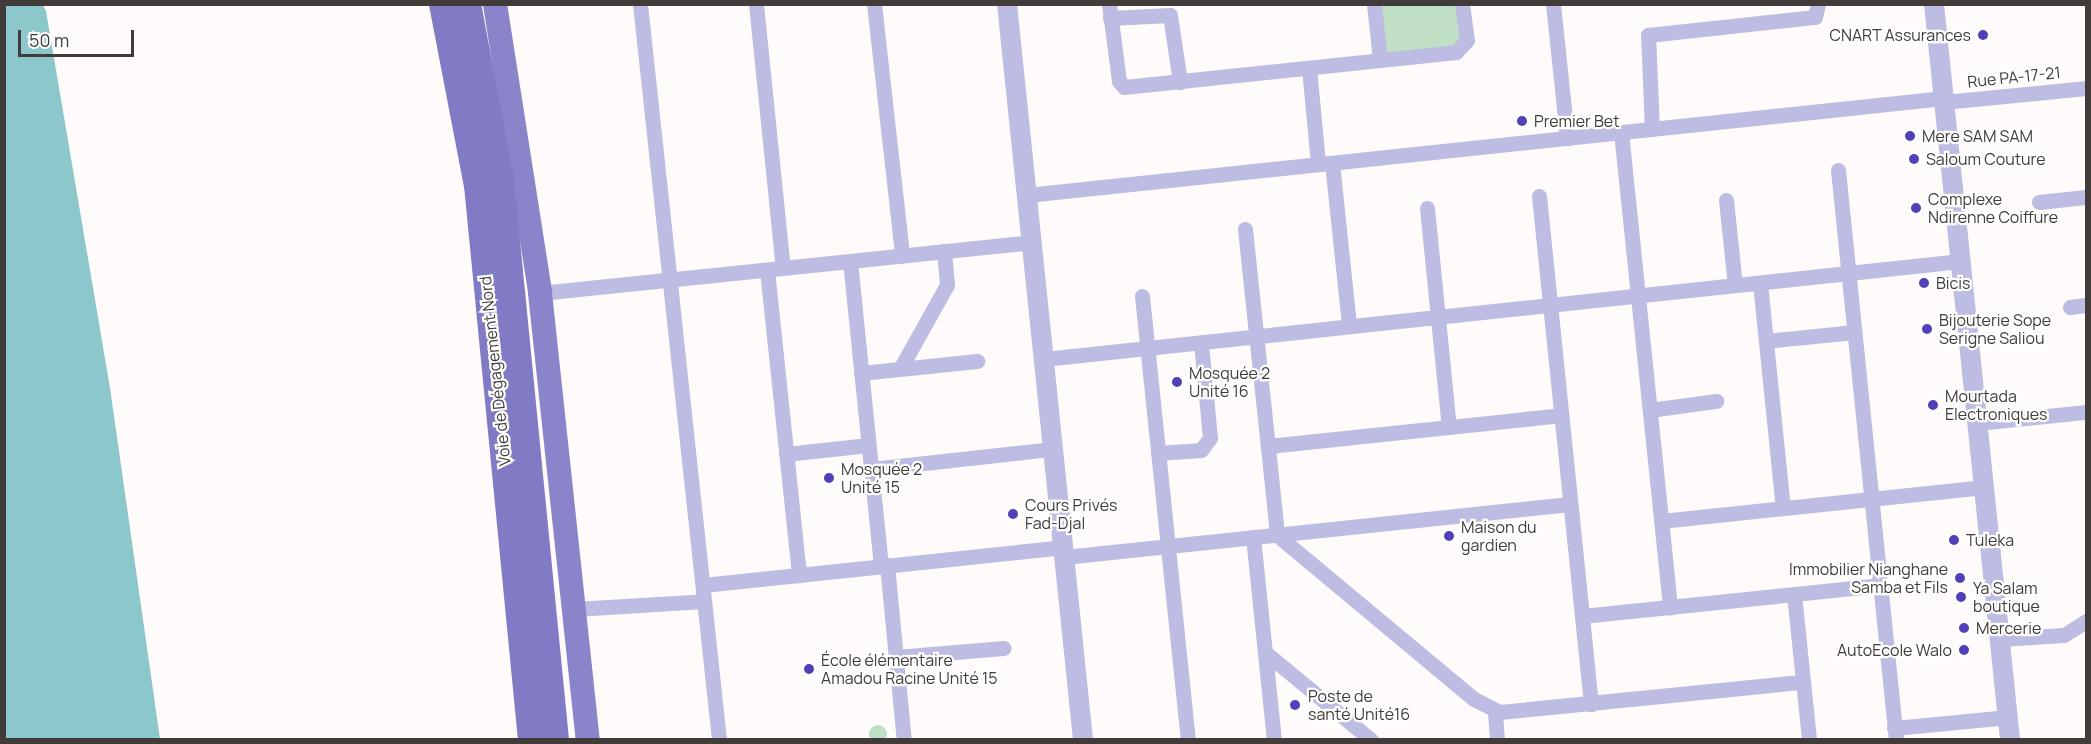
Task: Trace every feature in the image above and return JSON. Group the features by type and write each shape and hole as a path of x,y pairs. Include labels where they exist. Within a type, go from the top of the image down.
{"highway":[{"name":"Voie de Dégagement Nord","path":"442,4 477,185 531,740"},
{"name":"Voie de Dégagement Nord","path":"468,4 501,180 556,740"}],"main road":[{"path":"495,4 540,293 588,740"}],"street":[{"path":"640,4 719,740"},
{"path":"756,4 786,454 799,575"},
{"path":"874,4 902,255"},
{"path":"1007,4 1083,740"},
{"path":"1374,4 1380,60"},
{"path":"1180,82 1170,15 1110,11 1121,85 1180,82 1456,52 1467,40 1462,4"},
{"path":"1553,4 1567,138"},
{"path":"1652,129 1648,35 1815,17 1818,4"},
{"path":"1934,4 2010,740"},
{"path":"1308,68 1325,163 1349,326"},
{"name":"Rue PA-17-21","path":"1027,195 1621,132 2086,88"},
{"path":"1621,132 1670,607"},
{"path":"1838,170 1895,734 2008,717"},
{"path":"1539,196 1591,704"},
{"path":"2039,202 2086,197"},
{"path":"1726,200 1735,285"},
{"path":"1427,208 1449,427"},
{"path":"1245,229 1277,535 1495,712 1803,682"},
{"path":"540,293 1032,242"},
{"path":"900,369 947,285 944,251"},
{"path":"850,261 871,469 896,657 904,740"},
{"path":"1044,359 1960,261"},
{"path":"1760,283 1783,508"},
{"path":"1142,296 1188,740"},
{"path":"2070,307 2086,305"},
{"path":"1766,341 1855,333"},
{"path":"1158,453 1201,450 1210,438 1201,342"},
{"path":"861,373 977,361"},
{"path":"1650,410 1716,401"},
{"path":"1977,423 2086,412"},
{"path":"1268,446 1561,415"},
{"path":"786,454 869,445"},
{"path":"871,469 1053,450"},
{"path":"1661,521 1984,487"},
{"path":"703,585 884,566 1167,546 1570,504"},
{"path":"1252,537 1274,740"},
{"path":"1582,616 1881,585"},
{"path":"1794,594 1809,740"},
{"path":"575,609 704,601"},
{"path":"2000,639 2064,635 2086,621"},
{"path":"896,657 1004,648"},
{"path":"1266,653 1371,740"},
{"path":"1495,712 1497,740"}],"green space":[{"path":"1378,5 1457,5 1461,47 1383,55"},
{"path":"878,725 886,730 887,734 882,742 878,743 870,738 869,734 874,726"}],"water":[{"path":"4,5 43,5 46,11 110,388 160,739 5,739"}],"place":[{"name":"CNART Assurances","path":"1983,35"},
{"name":"Premier Bet","path":"1522,121"},
{"name":"Mere SAM SAM","path":"1910,136"},
{"name":"Saloum Couture","path":"1914,159"},
{"name":"Complexe Ndirenne Coiffure","path":"1916,208"},
{"name":"Bicis","path":"1924,283"},
{"name":"Bijouterie Sope Serigne Saliou","path":"1927,329"},
{"name":"Mosquée 2 Unité 16","path":"1177,382"},
{"name":"Mourtada Electroniques","path":"1933,405"},
{"name":"Mosquée 2 Unité 15","path":"829,478"},
{"name":"Cours Privés Fad-Djal","path":"1013,514"},
{"name":"Maison du gardien","path":"1449,536"},
{"name":"Tuleka","path":"1954,540"},
{"name":"Immobilier Nianghane Samba et Fils","path":"1960,578"},
{"name":"Ya Salam boutique","path":"1961,597"},
{"name":"Mercerie","path":"1964,628"},
{"name":"AutoEcole Walo","path":"1964,650"},
{"name":"École élémentaire Amadou Racine Unité 15","path":"809,669"},
{"name":"Poste de santé Unité16","path":"1295,705"}]}
